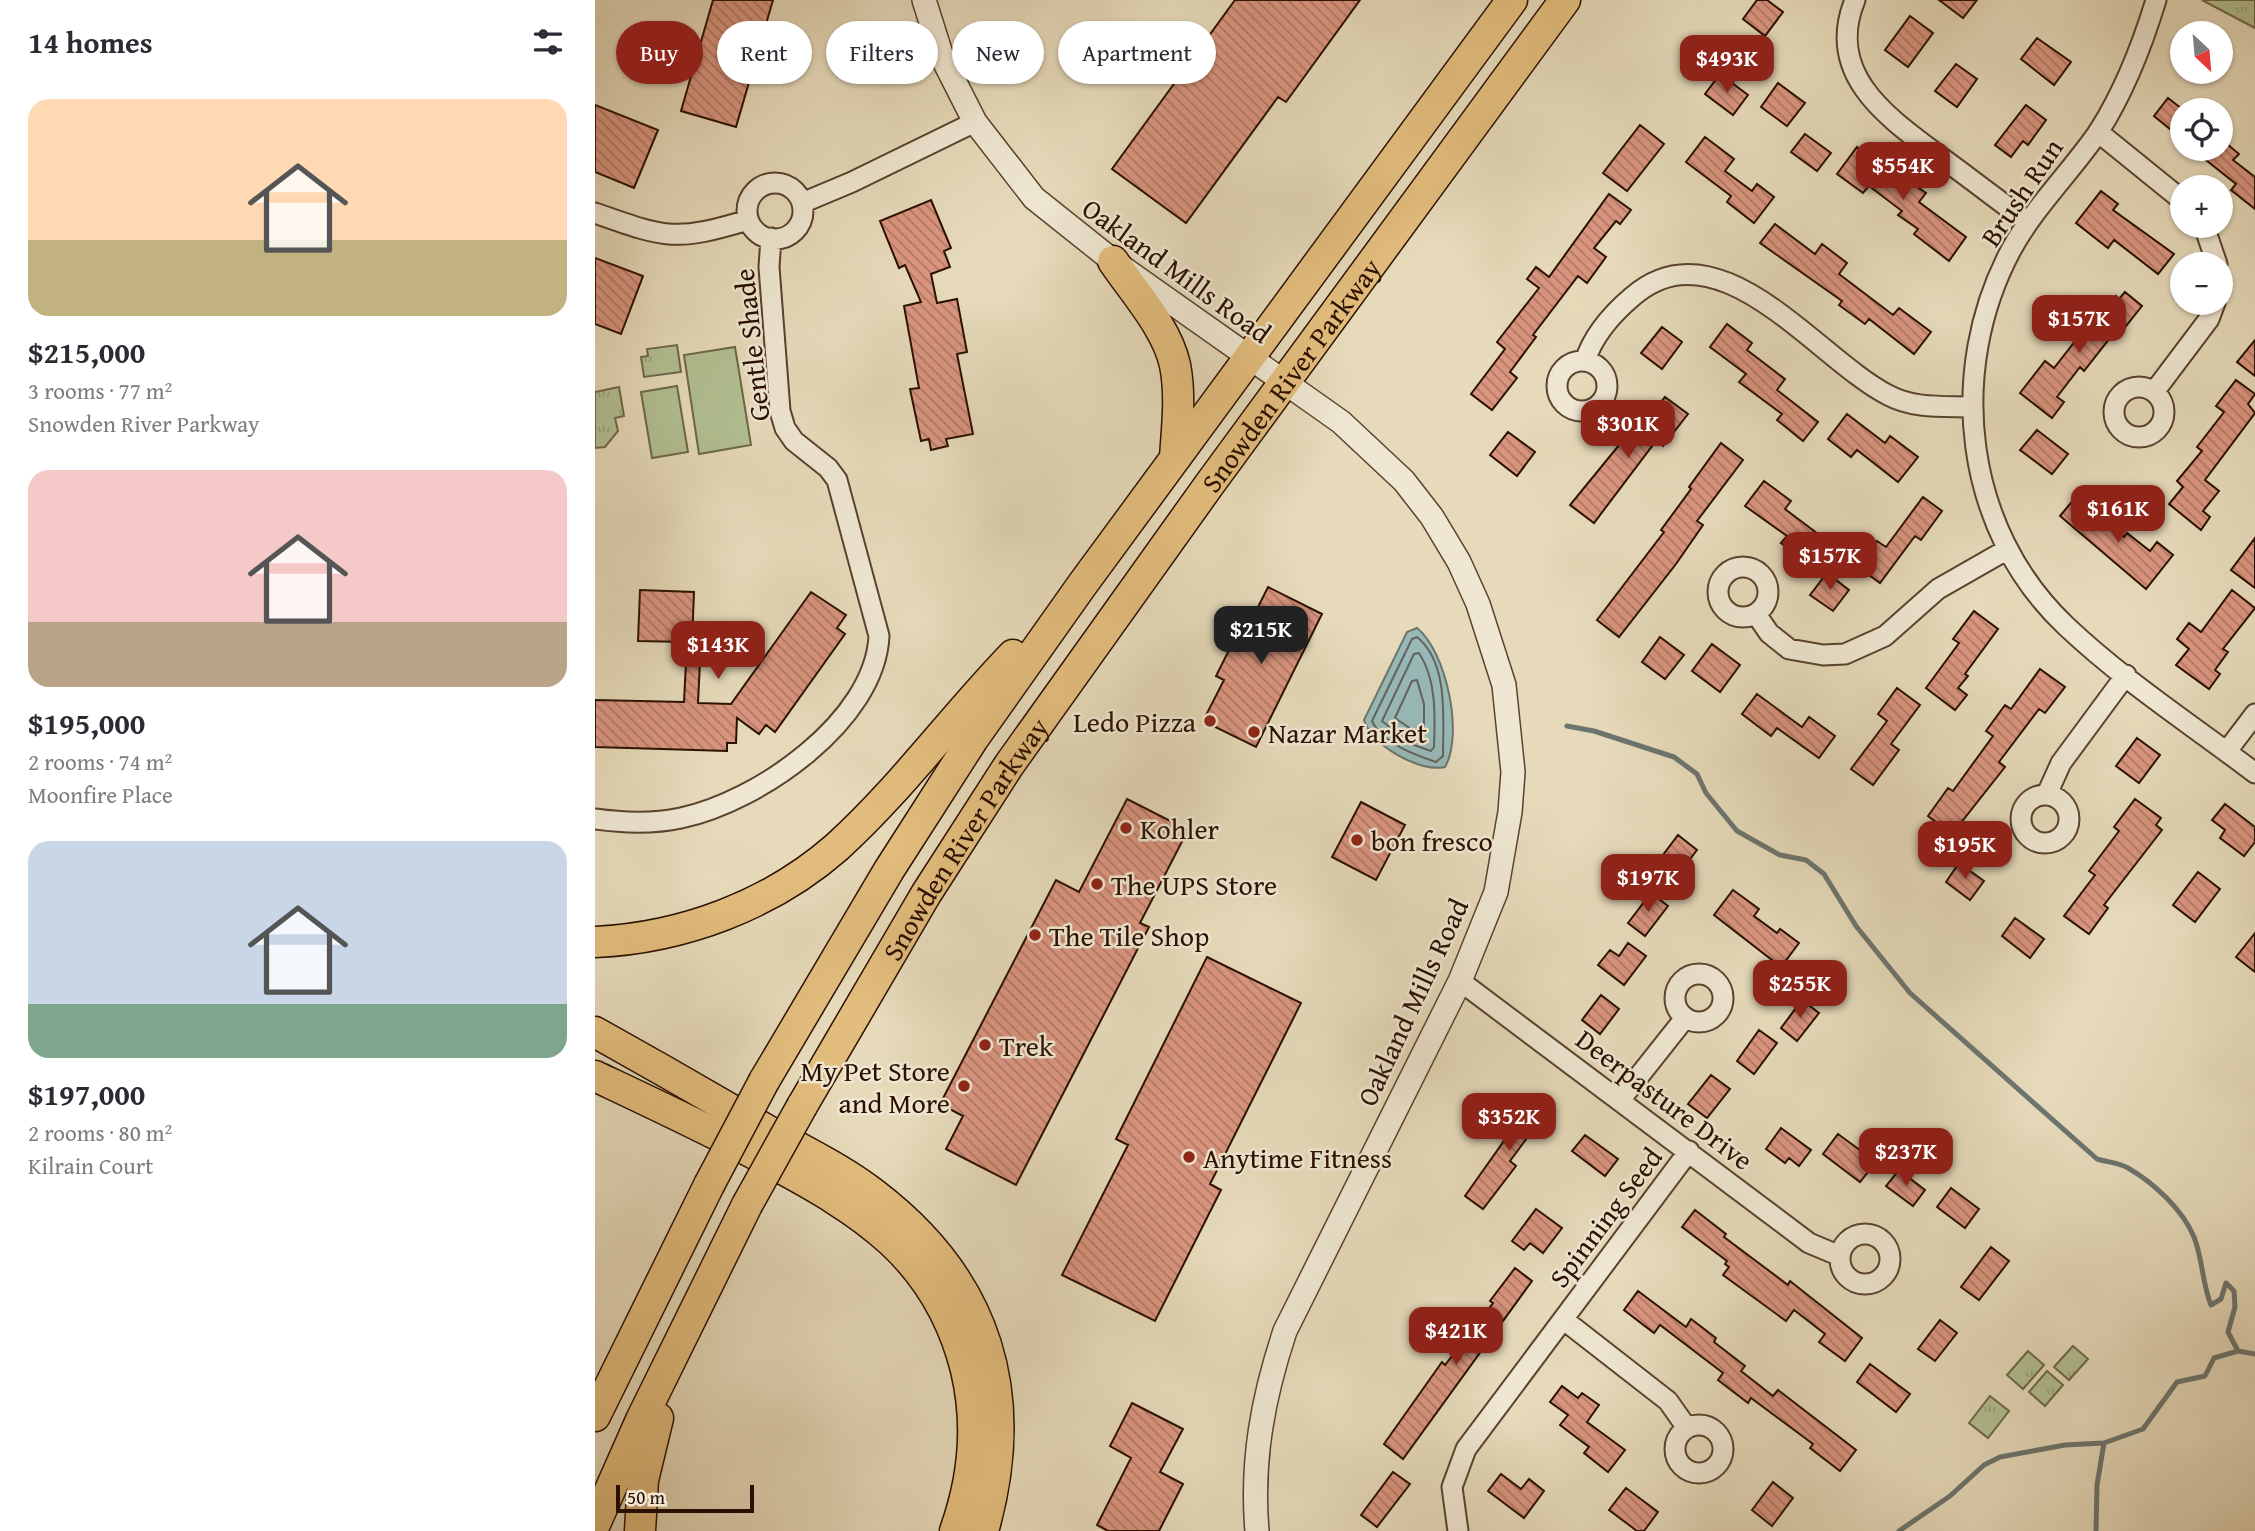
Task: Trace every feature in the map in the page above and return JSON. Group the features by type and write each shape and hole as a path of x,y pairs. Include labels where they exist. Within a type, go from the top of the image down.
{"main road":[{"name":"Snowden River Parkway","path":"595,1416 764,1080 903,848 974,739 1082,585 1512,0"},
{"name":"Snowden River Parkway","path":"595,1524 747,1205 926,894 1009,765 1283,383 1565,0"},
{"path":"1112,261 1155,324 1174,362 1178,403 1175,458"},
{"path":"595,942 674,931 714,919 776,890 818,863 857,827 1009,659 1082,585"},
{"path":"595,1032 860,1184 896,1211 941,1259 973,1310 986,1343 1000,1410 997,1479 983,1531"},
{"path":"595,1076 693,1121 838,1198 882,1231 924,1276 950,1321 958,1342 973,1413 975,1443 972,1463 955,1531"},
{"path":"640,1531 643,1480 653,1434 701,1297"}],"street":[{"name":"Oakland Mills Road","path":"924,0 942,57 975,122 1034,198 1112,261 1249,360 1341,422 1404,481 1432,517 1459,562 1479,604 1504,685 1511,732 1513,772 1510,812 1496,892 1460,981 1285,1331 1269,1379 1259,1426 1255,1468 1257,1531"},
{"path":"1855,0 1848,27 1851,60 1875,105 2028,222"},
{"name":"Brush Run","path":"2156,0 2124,86 2098,132 2028,222 1996,281 1978,339 1972,407 1981,480 1994,520 2008,549 2029,583 2065,625 2126,676 2255,773"},
{"path":"802,202 852,182 975,122"},
{"path":"2098,132 2170,190"},
{"path":"765,184 788,186 802,202 803,212 796,229 787,236 771,238 754,230 748,220 748,201 755,191 765,184"},
{"path":"595,213 655,234 676,237 706,233 748,220"},
{"name":"Gentle Shade","path":"595,819 644,823 681,818 723,805 755,790 789,767 836,725 861,689 879,655 880,636 842,492 828,468 794,441 785,428 780,411 769,267 771,238"},
{"path":"1585,361 1589,346 1636,293 1665,278 1696,274 1711,276 1743,289 1888,396 1924,406 1972,407"},
{"path":"2154,392 2210,315"},
{"path":"1756,614 1769,633 1789,649 1823,655 1845,654 1885,636 1938,589 2008,549"},
{"path":"2047,794 2061,763 2126,676"},
{"path":"2227,751 2255,714"},
{"name":"Deerpasture Drive","path":"1460,981 1809,1243 1840,1256"},
{"path":"1621,1100 1685,1018"},
{"name":"Spinning Seed","path":"1458,1531 1453,1487 1465,1449 1689,1151"},
{"path":"1563,1320 1668,1401 1687,1428"}],"green space":[{"path":"2202,0 2255,0 2255,28"},
{"path":"677,345 681,372 644,377 641,357 648,356 647,349"},
{"path":"735,347 751,445 699,454 684,355"},
{"path":"677,386 688,452 652,458 641,392"},
{"path":"619,387 624,416 615,418 618,431 605,447 595,448 595,392"},
{"path":"2073,1346 2088,1359 2069,1380 2054,1367"},
{"path":"2028,1351 2044,1365 2023,1389 2007,1375"},
{"path":"2047,1371 2063,1385 2045,1406 2029,1392"},
{"path":"1990,1396 2009,1411 1988,1438 1969,1423"}],"water":[{"path":"1417,628 1436,655 1449,694 1453,735 1445,767 1423,766 1398,755 1376,739 1364,720 1407,632"}],"building":[{"path":"713,0 773,0 767,21 717,21 717,84 749,84 736,127 681,111 689,84 703,84 703,35"},
{"path":"1235,0 1360,0 1286,102 1278,97 1186,223 1112,169 1174,84 1216,84 1216,26"},
{"path":"1757,0 1767,0 1783,12 1765,36 1743,19"},
{"path":"1939,0 1977,0 1963,18"},
{"path":"1910,16 1933,33 1908,67 1885,50"},
{"path":"2037,38 2071,62 2054,85 2021,59"},
{"path":"1956,64 1977,79 1957,107 1935,91"},
{"path":"1720,74 1748,95 1733,115 1705,94"},
{"path":"1778,83 1805,103 1787,126 1761,107"},
{"path":"2168,98 2170,100 2170,129 2154,116"},
{"path":"595,105 658,130 634,188 595,172"},
{"path":"2026,105 2046,120 2028,145 2023,141 2011,157 1995,145"},
{"path":"1640,125 1664,144 1627,191 1603,173"},
{"path":"1805,134 1831,153 1817,171 1791,152"},
{"path":"1705,137 1734,159 1725,171 1752,191 1757,184 1774,197 1754,223 1727,202 1731,196 1686,162"},
{"path":"1857,147 1897,177 1899,174 1926,193 1919,202 1966,237 1949,261 1914,234 1918,229 1898,215 1902,211 1869,186 1863,193 1837,174"},
{"path":"2233,149 2239,154 2233,160"},
{"path":"2233,160 2255,177 2255,209 2233,192 2236,184 2233,175 2225,175 2207,161"},
{"path":"2101,191 2118,204 2113,210 2171,252 2170,259 2158,274 2114,240 2108,248 2076,223"},
{"path":"1609,194 1631,210 1620,224 1616,221 1594,248 1606,257 1587,283 1578,276 1533,335 1536,337 1510,372 1517,378 1492,410 1471,394 1505,349 1497,342 1539,288 1527,279 1536,267 1549,277"},
{"path":"931,200 951,248 944,251 950,267 931,274 937,303 957,299 967,352 957,354 973,434 946,439 948,446 931,450 929,439 921,441 910,389 919,388 904,306 921,302 905,265 899,268 880,221"},
{"path":"1775,224 1815,254 1822,244 1847,263 1839,274 1893,315 1899,308 1931,332 1914,354 1869,319 1865,324 1839,305 1842,301 1760,243"},
{"path":"595,258 643,276 621,334 595,324"},
{"path":"2125,292 2142,306 2118,336 2114,333 2084,371 2080,367 2057,397 2064,402 2052,418 2020,393 2045,361 2054,368 2083,331 2086,333 2116,296 2119,299"},
{"path":"1727,324 1752,343 1747,350 1785,379 1777,390 1818,422 1803,441 1777,420 1782,414 1739,382 1746,374 1710,347"},
{"path":"1662,327 1682,342 1662,369 1641,353"},
{"path":"2255,340 2255,376 2237,362"},
{"path":"2236,380 2255,394 2248,404 2255,413 2205,480 2219,491 2203,511 2210,517 2201,530 2169,504 2183,487 2177,481 2202,451 2197,447 2224,412 2216,406"},
{"path":"1665,397 1688,414 1663,446 1656,441 1594,523 1570,505 1624,439 1629,443"},
{"path":"1847,414 1885,443 1890,436 1918,457 1898,482 1857,450 1851,457 1828,439"},
{"path":"2037,430 2068,454 2052,474 2020,450"},
{"path":"1508,432 1535,452 1517,476 1490,455"},
{"path":"1721,443 1743,460 1697,521 1703,525 1676,564 1619,637 1597,620 1664,532 1661,530"},
{"path":"1764,481 1791,501 1785,509 1822,537 1805,561 1781,543 1787,536 1745,506"},
{"path":"1923,497 1942,511 1921,540 1915,536 1880,583 1858,567 1877,541 1886,547"},
{"path":"2075,498 2124,537 2127,533 2150,551 2157,542 2173,555 2146,589 2060,516"},
{"path":"2255,538 2255,588 2231,570"},
{"path":"1827,573 1849,590 1833,611 1810,595"},
{"path":"1268,587 1322,614 1256,747 1203,721 1224,680 1216,676 1241,626 1247,629"},
{"path":"640,590 694,592 692,641 701,641 698,703 731,704 811,592 846,615 837,628 845,634 775,732 766,725 759,734 737,718 736,743 727,743 727,751 595,747 595,700 684,702 687,642 638,641"},
{"path":"2232,590 2255,608 2223,649 2228,652 2215,670 2220,674 2209,689 2176,665 2189,649 2177,639 2189,623 2201,632"},
{"path":"1974,611 1998,629 1965,674 1968,676 1958,688 1967,695 1955,710 1926,688 1959,643 1953,639"},
{"path":"1660,637 1684,655 1665,679 1642,662"},
{"path":"1712,644 1740,665 1720,692 1692,671"},
{"path":"2040,669 2065,687 2045,713 2039,709 1999,762 2005,767 1952,834 1928,816 1948,788 1953,791 1993,736 1986,731 2005,705 2011,709"},
{"path":"1897,688 1920,705 1891,744 1899,750 1873,785 1851,769 1887,721 1878,714"},
{"path":"1757,694 1802,727 1809,717 1835,736 1819,758 1777,728 1771,736 1742,714"},
{"path":"2137,738 2160,755 2139,783 2116,766"},
{"path":"1127,799 1188,830 1140,923 1149,927 1016,1185 946,1149 963,1116 940,1104 1056,880 1079,892"},
{"path":"2135,799 2161,818 2156,825 2162,830 2104,905 2108,908 2089,934 2064,916 2095,875 2089,871 2119,831 2114,827"},
{"path":"1361,802 1405,825 1376,880 1332,857"},
{"path":"2225,804 2255,827 2255,842 2244,856 2220,838 2225,830 2212,820"},
{"path":"1678,835 1697,850 1670,885 1651,871"},
{"path":"1959,863 1984,881 1970,900 1946,882"},
{"path":"2198,872 2220,889 2195,922 2173,905"},
{"path":"1733,890 1759,909 1754,916 1777,933 1780,929 1799,943 1781,967 1714,915"},
{"path":"1651,893 1668,906 1645,936 1628,923"},
{"path":"2015,918 2044,939 2030,958 2002,936"},
{"path":"2255,933 2255,972 2236,957"},
{"path":"1628,943 1646,956 1624,985 1598,965 1610,950 1619,956"},
{"path":"1207,957 1301,1003 1210,1184 1221,1190 1155,1321 1062,1275 1128,1145 1116,1139"},
{"path":"1601,995 1619,1009 1600,1034 1582,1020"},
{"path":"1802,1000 1819,1013 1797,1041 1781,1028"},
{"path":"1759,1030 1777,1043 1754,1074 1737,1061"},
{"path":"1711,1075 1730,1089 1707,1118 1688,1104"},
{"path":"1535,1097 1555,1112 1535,1138 1530,1134 1510,1161 1516,1166 1483,1209 1465,1196"},
{"path":"1781,1128 1811,1150 1799,1166 1789,1158 1785,1163 1766,1149"},
{"path":"1838,1134 1876,1162 1860,1182 1823,1154"},
{"path":"1585,1135 1618,1159 1605,1176 1572,1151"},
{"path":"1899,1170 1925,1190 1913,1206 1886,1186"},
{"path":"1951,1188 1979,1209 1965,1228 1937,1207"},
{"path":"1536,1209 1562,1228 1543,1253 1530,1243 1524,1250 1512,1241"},
{"path":"1695,1210 1726,1234 1724,1237 1788,1285 1790,1281 1862,1338 1845,1361 1819,1342 1825,1334 1794,1310 1786,1321 1723,1275 1729,1267 1725,1264 1727,1261 1682,1227"},
{"path":"1991,1247 2009,1261 1979,1300 1961,1287"},
{"path":"1515,1268 1532,1281 1403,1459 1384,1444 1442,1362 1445,1365 1493,1303 1490,1301"},
{"path":"1638,1291 1686,1327 1691,1319 1716,1338 1714,1342 1745,1366 1741,1371 1773,1396 1778,1390 1856,1450 1840,1471 1810,1448 1813,1444 1751,1398 1748,1403 1718,1380 1723,1373 1660,1325 1654,1333 1624,1310"},
{"path":"1940,1320 1957,1333 1935,1361 1918,1349"},
{"path":"1870,1364 1910,1394 1896,1412 1857,1382"},
{"path":"1562,1386 1578,1398 1582,1393 1599,1405 1587,1422 1625,1450 1608,1472 1584,1453 1589,1447 1560,1425 1568,1415 1550,1402"},
{"path":"1132,1403 1183,1429 1160,1472 1183,1484 1159,1531 1108,1531 1097,1525 1131,1458 1110,1446"},
{"path":"1393,1472 1410,1484 1377,1527 1361,1515"},
{"path":"1501,1474 1521,1489 1529,1479 1544,1491 1524,1518 1488,1491"},
{"path":"1773,1482 1793,1498 1772,1526 1752,1510"},
{"path":"1626,1488 1658,1512 1644,1531 1637,1531 1609,1510"}],"waterway":[{"path":"1567,726 1594,731 1674,757 1697,774 1706,793 1737,831 1780,855 1806,860 1824,874 1856,926 1910,993 2097,1159 2128,1168 2148,1181 2175,1207 2194,1237 2211,1305 2221,1299 2226,1283 2234,1291 2235,1307 2228,1332 2238,1351"},
{"path":"1899,1531 1950,1496 1984,1465 2000,1457 2065,1445 2104,1443 2143,1429 2177,1382 2205,1376 2214,1358 2238,1351 2255,1354"},
{"path":"2096,1531 2097,1485 2104,1443"}],"place":[{"name":"Ledo Pizza","path":"1210,721"},
{"name":"Nazar Market","path":"1254,732"},
{"name":"Kohler","path":"1126,828"},
{"name":"bon fresco","path":"1357,840"},
{"name":"The UPS Store","path":"1097,884"},
{"name":"The Tile Shop","path":"1035,935"},
{"name":"Trek","path":"985,1045"},
{"name":"My Pet Store and More","path":"964,1086"},
{"name":"Anytime Fitness","path":"1189,1157"}]}
